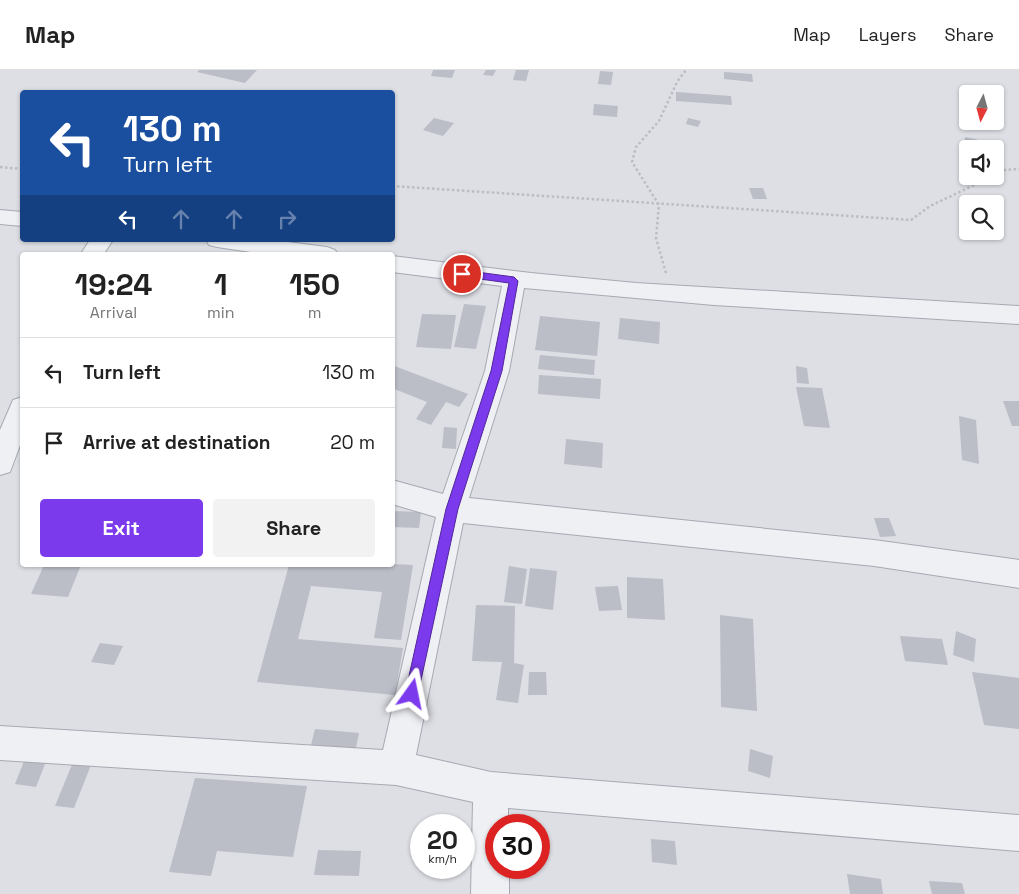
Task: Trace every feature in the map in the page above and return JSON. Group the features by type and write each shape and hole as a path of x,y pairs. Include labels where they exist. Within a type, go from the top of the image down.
{"street":[{"path":"0,217 20,219"},
{"path":"232,242 304,252"},
{"path":"395,264 514,281 672,294 954,309 1019,315"},
{"path":"396,768 452,509 497,371 514,281"},
{"path":"0,464 16,414"},
{"path":"395,493 452,509 864,552 1019,574"},
{"path":"0,743 396,768 491,789 1019,833"},
{"path":"490,894 491,789"}],"path":[{"path":"672,294 656,238 659,205 632,162 636,147 659,121 677,82 686,70"},
{"path":"0,167 20,169"},
{"path":"1004,170 1019,169"},
{"path":"395,186 659,205 912,220 936,203 975,185"}],"building":[{"path":"199,70 257,70 245,83 197,72"},
{"path":"433,70 455,70 452,78 431,76"},
{"path":"486,70 496,70 493,76 483,75"},
{"path":"516,70 529,70 526,81 513,80"},
{"path":"600,71 613,72 611,85 598,84"},
{"path":"724,72 752,74 753,82 724,79"},
{"path":"676,92 731,96 732,105 676,101"},
{"path":"594,104 618,106 617,117 593,115"},
{"path":"434,118 454,123 443,136 423,130"},
{"path":"688,118 701,121 698,127 686,124"},
{"path":"965,137 979,140 965,140"},
{"path":"749,188 763,188 767,199 753,199"},
{"path":"464,304 486,306 476,349 454,347"},
{"path":"422,314 456,315 451,349 416,347"},
{"path":"540,316 600,322 597,356 535,350"},
{"path":"620,318 660,322 659,344 618,339"},
{"path":"540,355 595,360 594,375 538,369"},
{"path":"395,366 468,394 459,407 446,402 431,425 416,419 427,402 395,389"},
{"path":"796,366 807,368 809,384 797,383"},
{"path":"539,375 601,379 600,399 538,394"},
{"path":"796,387 822,388 830,428 804,426"},
{"path":"1003,401 1019,401 1019,426 1012,426"},
{"path":"959,416 976,420 979,464 962,460"},
{"path":"444,427 457,428 456,449 442,448"},
{"path":"566,439 603,443 602,468 564,464"},
{"path":"395,511 421,512 419,528 395,527"},
{"path":"874,518 889,518 896,536 880,537"},
{"path":"395,564 413,565 401,640 374,638 382,592 311,586 298,639 403,648 395,695 257,682 288,567 395,567"},
{"path":"509,566 527,569 522,604 504,602"},
{"path":"43,567 80,567 68,597 31,594"},
{"path":"530,568 557,571 553,610 525,606"},
{"path":"627,577 663,579 665,620 627,618"},
{"path":"618,586 622,610 599,611 595,587"},
{"path":"476,605 515,606 514,663 524,665 518,703 496,700 502,662 472,661"},
{"path":"720,615 753,619 757,711 721,707"},
{"path":"956,631 976,639 974,662 953,655"},
{"path":"900,636 942,639 948,665 905,661"},
{"path":"100,643 123,646 114,665 91,662"},
{"path":"529,672 546,672 547,695 528,695"},
{"path":"972,672 1019,678 1019,729 984,725"},
{"path":"315,729 359,733 354,757 309,753"},
{"path":"750,749 773,756 770,778 748,771"},
{"path":"26,756 47,759 36,787 15,784"},
{"path":"73,762 91,765 74,808 55,806"},
{"path":"195,778 307,786 293,857 217,851 211,876 169,872"},
{"path":"651,839 675,841 677,865 652,862"},
{"path":"318,850 361,851 359,876 314,875"},
{"path":"847,874 881,879 883,894 850,894"},
{"path":"929,881 962,883 965,894 932,894"}],"route":[{"path":"412,694 452,509 497,371 514,281 462,274"}]}
